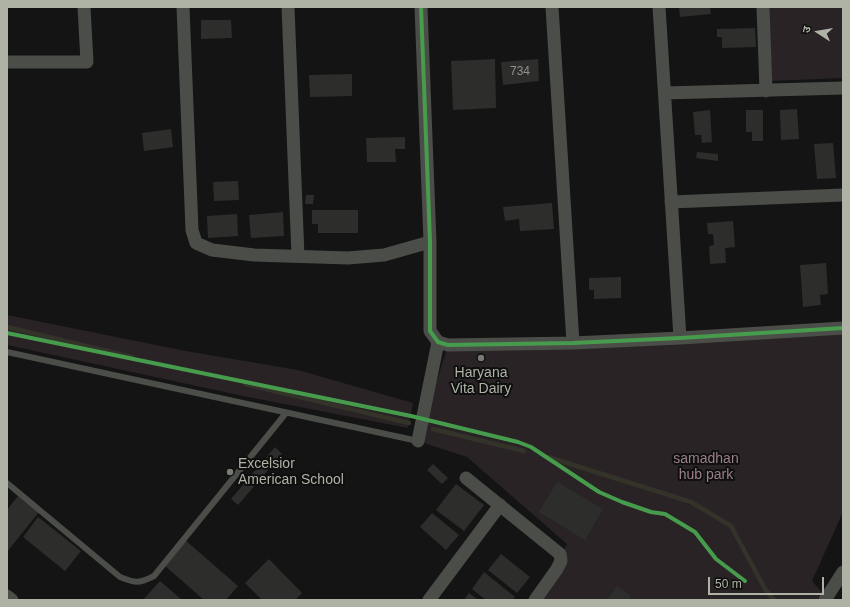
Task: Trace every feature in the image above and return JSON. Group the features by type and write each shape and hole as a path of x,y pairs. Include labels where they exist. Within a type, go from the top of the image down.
{"street":[{"path":"7,62 87,62 84,7"},
{"path":"183,7 192,230 196,243 212,250 254,255 348,258 384,255 430,242"},
{"path":"288,7 298,256"},
{"path":"421,7 430,242 430,331 438,342 448,345 573,343 843,328"},
{"path":"552,7 573,343"},
{"path":"659,7 680,338"},
{"path":"763,7 766,91"},
{"path":"665,93 843,88"},
{"path":"671,202 843,195"},
{"path":"418,441 438,342"},
{"path":"466,478 560,554 561,561 557,569 535,600"},
{"path":"429,600 500,505"},
{"path":"826,600 843,572"},
{"path":"7,596 12,600"}],"lane":[{"path":"7,352 418,441"},
{"path":"7,483 120,577 131,581 144,582 154,576 286,413"}],"green space":[{"path":"768,7 843,7 843,78 770,81"},
{"path":"7,315 186,351 298,370 413,403 408,428 243,396 7,345"},
{"name":"samadhan hub park","path":"843,329 843,512 812,581 824,595 821,600 537,600 567,544 467,457 418,441 448,345"}],"building":[{"path":"679,7 710,7 711,14 680,17"},
{"path":"201,20 231,20 232,38 201,39"},
{"path":"755,28 756,47 722,48 722,37 717,37 717,29"},
{"path":"495,59 496,108 453,110 451,61"},
{"path":"538,59 539,81 503,85 501,62"},
{"path":"352,74 352,96 310,97 309,75"},
{"path":"797,109 799,139 781,140 780,110"},
{"path":"710,110 712,142 702,143 701,135 695,135 693,112"},
{"path":"746,110 763,110 763,141 752,141 752,132 746,132"},
{"path":"171,129 173,147 144,151 142,133"},
{"path":"405,137 405,149 395,149 396,162 367,162 366,138"},
{"path":"833,143 836,178 817,179 814,144"},
{"path":"697,152 718,154 718,161 696,158"},
{"path":"238,181 239,200 214,201 213,182"},
{"path":"306,195 314,195 313,204 305,204"},
{"path":"552,203 554,229 520,231 519,219 505,221 503,207"},
{"path":"312,210 358,210 358,233 318,233 318,224 312,224"},
{"path":"283,212 284,236 251,238 249,215"},
{"path":"237,214 238,236 208,238 207,216"},
{"path":"733,221 735,247 725,248 726,263 710,264 709,246 714,245 713,234 708,234 707,223"},
{"path":"826,263 828,294 820,295 821,305 803,307 800,265"},
{"path":"621,277 621,298 594,299 594,290 589,290 589,278"},
{"path":"275,447 282,454 238,505 231,499"},
{"path":"433,464 448,478 442,484 427,470"},
{"path":"557,482 603,509 585,540 539,512"},
{"path":"456,484 484,505 464,531 436,510"},
{"path":"18,496 39,512 7,552 7,510"},
{"path":"432,513 459,535 446,550 420,527"},
{"path":"38,517 81,551 65,571 23,537"},
{"path":"185,540 238,586 226,600 204,600 164,565"},
{"path":"501,554 530,577 517,593 488,570"},
{"path":"269,559 302,593 295,600 262,600 245,583"},
{"path":"484,572 515,597 512,600 486,600 472,589"},
{"path":"160,581 182,600 143,600"},
{"path":"617,586 631,596 629,600 607,600"},
{"path":"469,593 478,600 464,600"}],"waterway":[{"path":"7,327 132,357"},
{"path":"245,384 409,423"},
{"path":"433,429 524,451"},
{"path":"548,457 691,502 731,526 765,589 774,600"}],"cycle path":[{"path":"421,7 430,242 430,331 438,342 448,345 573,343 843,328"},
{"path":"7,333 411,416 518,442 531,447 599,492 651,512 665,514 695,532 716,559 745,581"}],"place":[{"name":"Haryana Vita Dairy","path":"481,358"},
{"name":"Excelsior American School","path":"230,472"}]}
